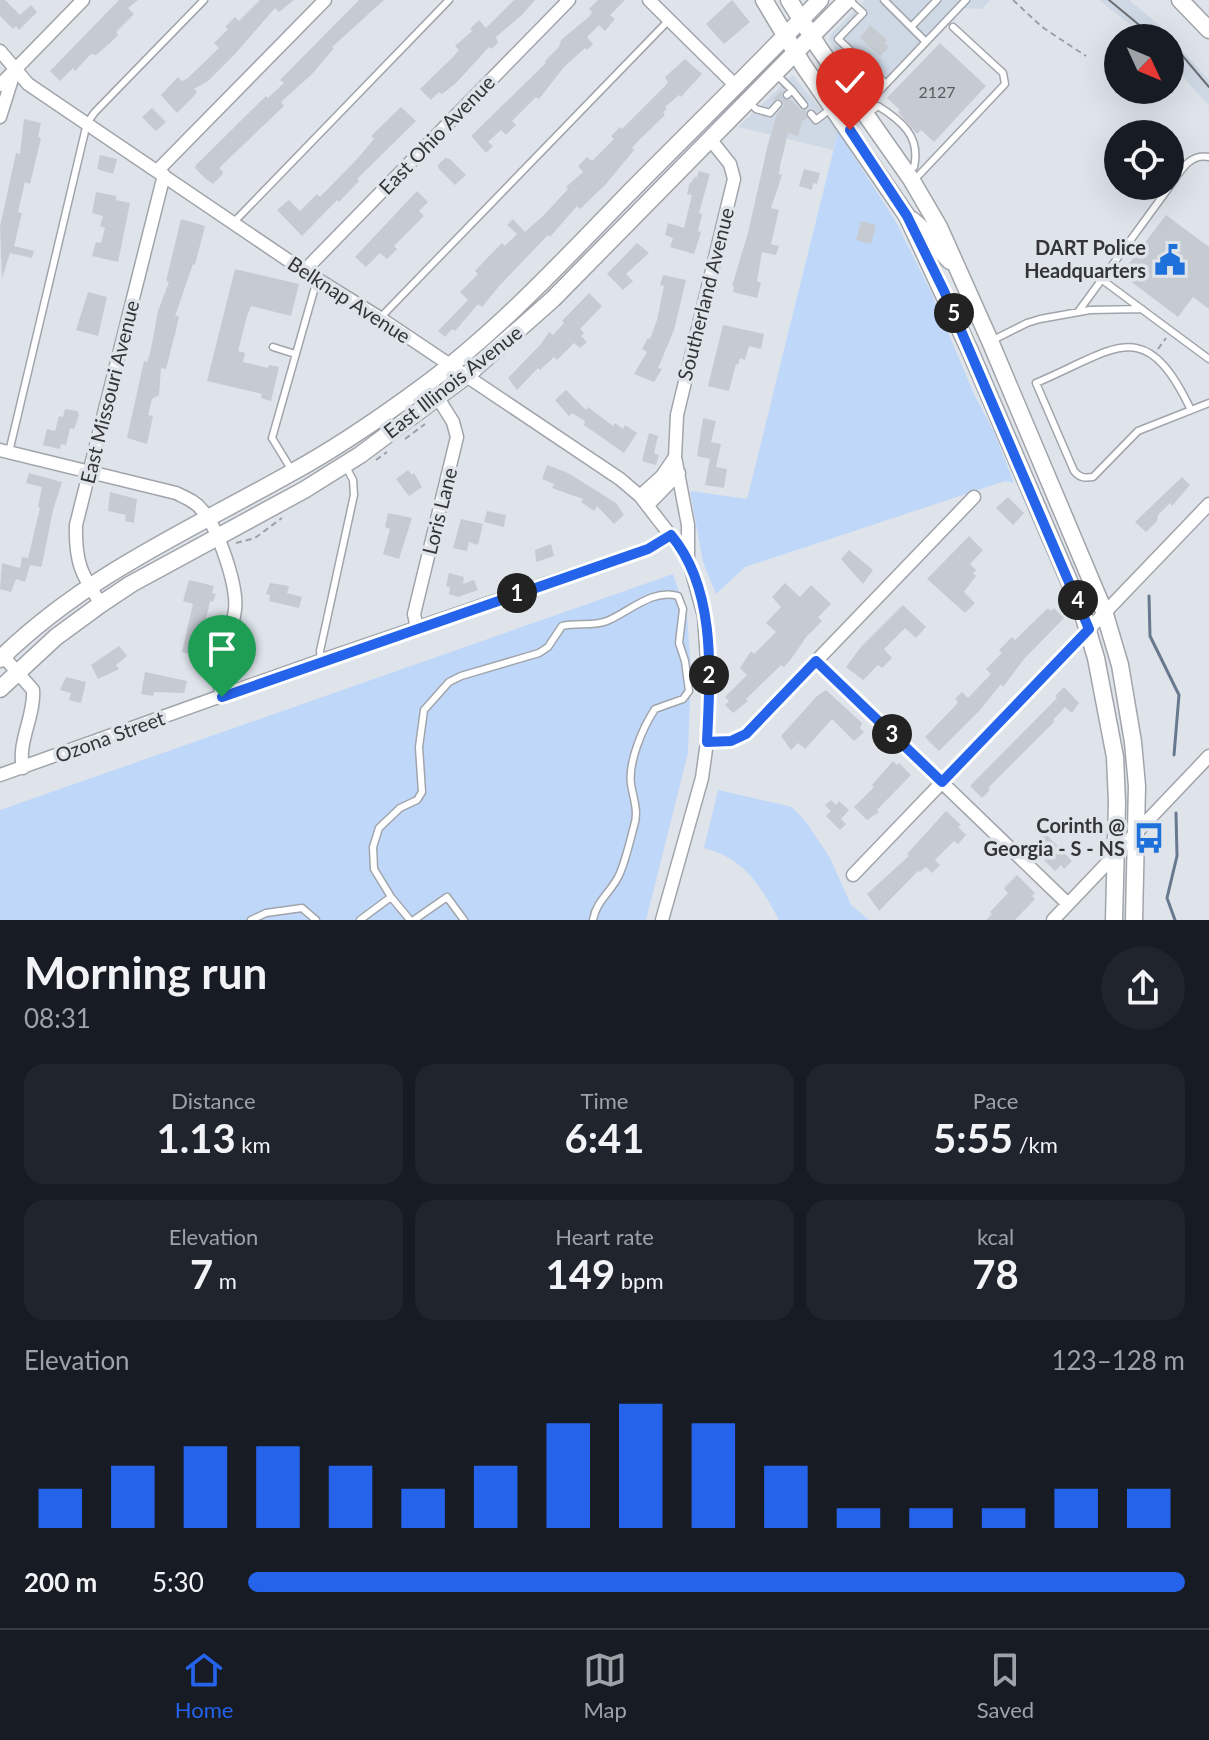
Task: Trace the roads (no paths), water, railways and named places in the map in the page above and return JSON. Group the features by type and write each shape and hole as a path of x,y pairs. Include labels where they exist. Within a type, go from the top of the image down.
{"main road":[{"path":"764,0 795,52 907,216 970,351 1089,629 1113,743 1117,802 1114,920"},
{"path":"789,0 864,112 915,174 990,341 1104,611 1128,702 1137,786 1134,920"},
{"name":"East Illinois Avenue","path":"2,658 40,622 89,585 122,564 293,473 362,429 449,366 530,295 820,0"},
{"name":"East Illinois Avenue","path":"0,689 17,671 101,604 131,584 345,465 466,376 553,299 848,0"},
{"path":"1180,0 1209,30"},
{"path":"892,191 915,174"},
{"path":"629,193 644,206"},
{"path":"907,216 928,233 957,268"},
{"path":"970,351 990,341"},
{"path":"293,473 304,490"}],"street":[{"path":"0,85 83,0"},
{"path":"160,173 325,0"},
{"name":"East Ohio Avenue","path":"304,271 569,0"},
{"path":"649,0 735,85"},
{"name":"Belknap Avenue","path":"0,51 28,84 620,479 644,500 688,558"},
{"path":"0,117 15,69"},
{"name":"Southerland Avenue","path":"662,920 702,778 707,742 708,656 704,616 688,558 688,525 675,457 677,415 734,179 730,164 710,139"},
{"name":"East Missouri Avenue","path":"101,604 78,565 76,525 160,173"},
{"name":"Loris Lane","path":"417,628 414,614 457,437 453,422 438,398"},
{"path":"4,452 176,493 193,501 208,518 232,574 236,595 235,613 220,671 222,697"},
{"path":"644,500 675,457"},
{"path":"644,500 679,473"},
{"path":"707,742 731,741 746,734 974,497"},
{"path":"853,875 1209,504"},
{"name":"Ozona Street","path":"0,775 322,660 648,549 671,535"},
{"path":"2,658 33,690 33,707 21,753 23,768"},
{"path":"816,661 1068,904"},
{"path":"1053,920 1209,756"}],"lane":[{"path":"4,452 87,123 204,0"},
{"path":"233,223 449,0"},
{"path":"848,0 863,13 838,39 886,84"},
{"path":"911,27 937,0"},
{"path":"864,112 886,84 966,0"},
{"path":"886,1 926,42"},
{"path":"380,318 669,20"},
{"path":"915,174 1005,84 1003,73 953,27"},
{"path":"840,78 859,59"},
{"path":"775,72 804,105"},
{"path":"852,94 872,72"},
{"path":"792,94 815,81"},
{"path":"748,100 756,109 770,113 778,104"},
{"path":"864,112 878,106 913,136 915,174"},
{"path":"811,114 816,120 833,107"},
{"path":"1184,167 1199,156 1209,157"},
{"path":"1078,312 1160,200"},
{"path":"293,473 272,438 317,279"},
{"path":"1101,279 1209,359"},
{"path":"990,341 1027,323 1078,312 1107,308 1142,309"},
{"path":"1191,410 1172,373 1145,349 1131,345 1036,383 1079,477 1093,477 1138,431 1209,403"},
{"path":"273,347 295,354"},
{"path":"322,660 320,651 354,495 353,480 345,465"},
{"path":"464,920 447,897 412,920 391,897 374,869 373,847 379,828 400,808 417,800 422,792 419,747 424,710 442,690 461,676 539,653 548,647 562,626 604,622 630,606 668,593 678,596 683,609 679,643 689,691 683,699 655,709 637,742 631,782 636,802 635,823 621,872 594,910 593,920"},
{"path":"360,920 391,897"},
{"path":"251,920 266,913 302,908 316,920"}],"waterway":[{"path":"1149,596 1150,636 1179,695 1174,755"},
{"path":"1175,920 1167,898 1177,856 1176,813"}],"tram line":[{"path":"1109,0 1138,24"},
{"path":"1184,58 1209,87"}],"place":[{"name":"DART Police Headquarters","path":"1170,260"},
{"name":"Corinth @ Georgia - S - NS","path":"1149,838"}]}
